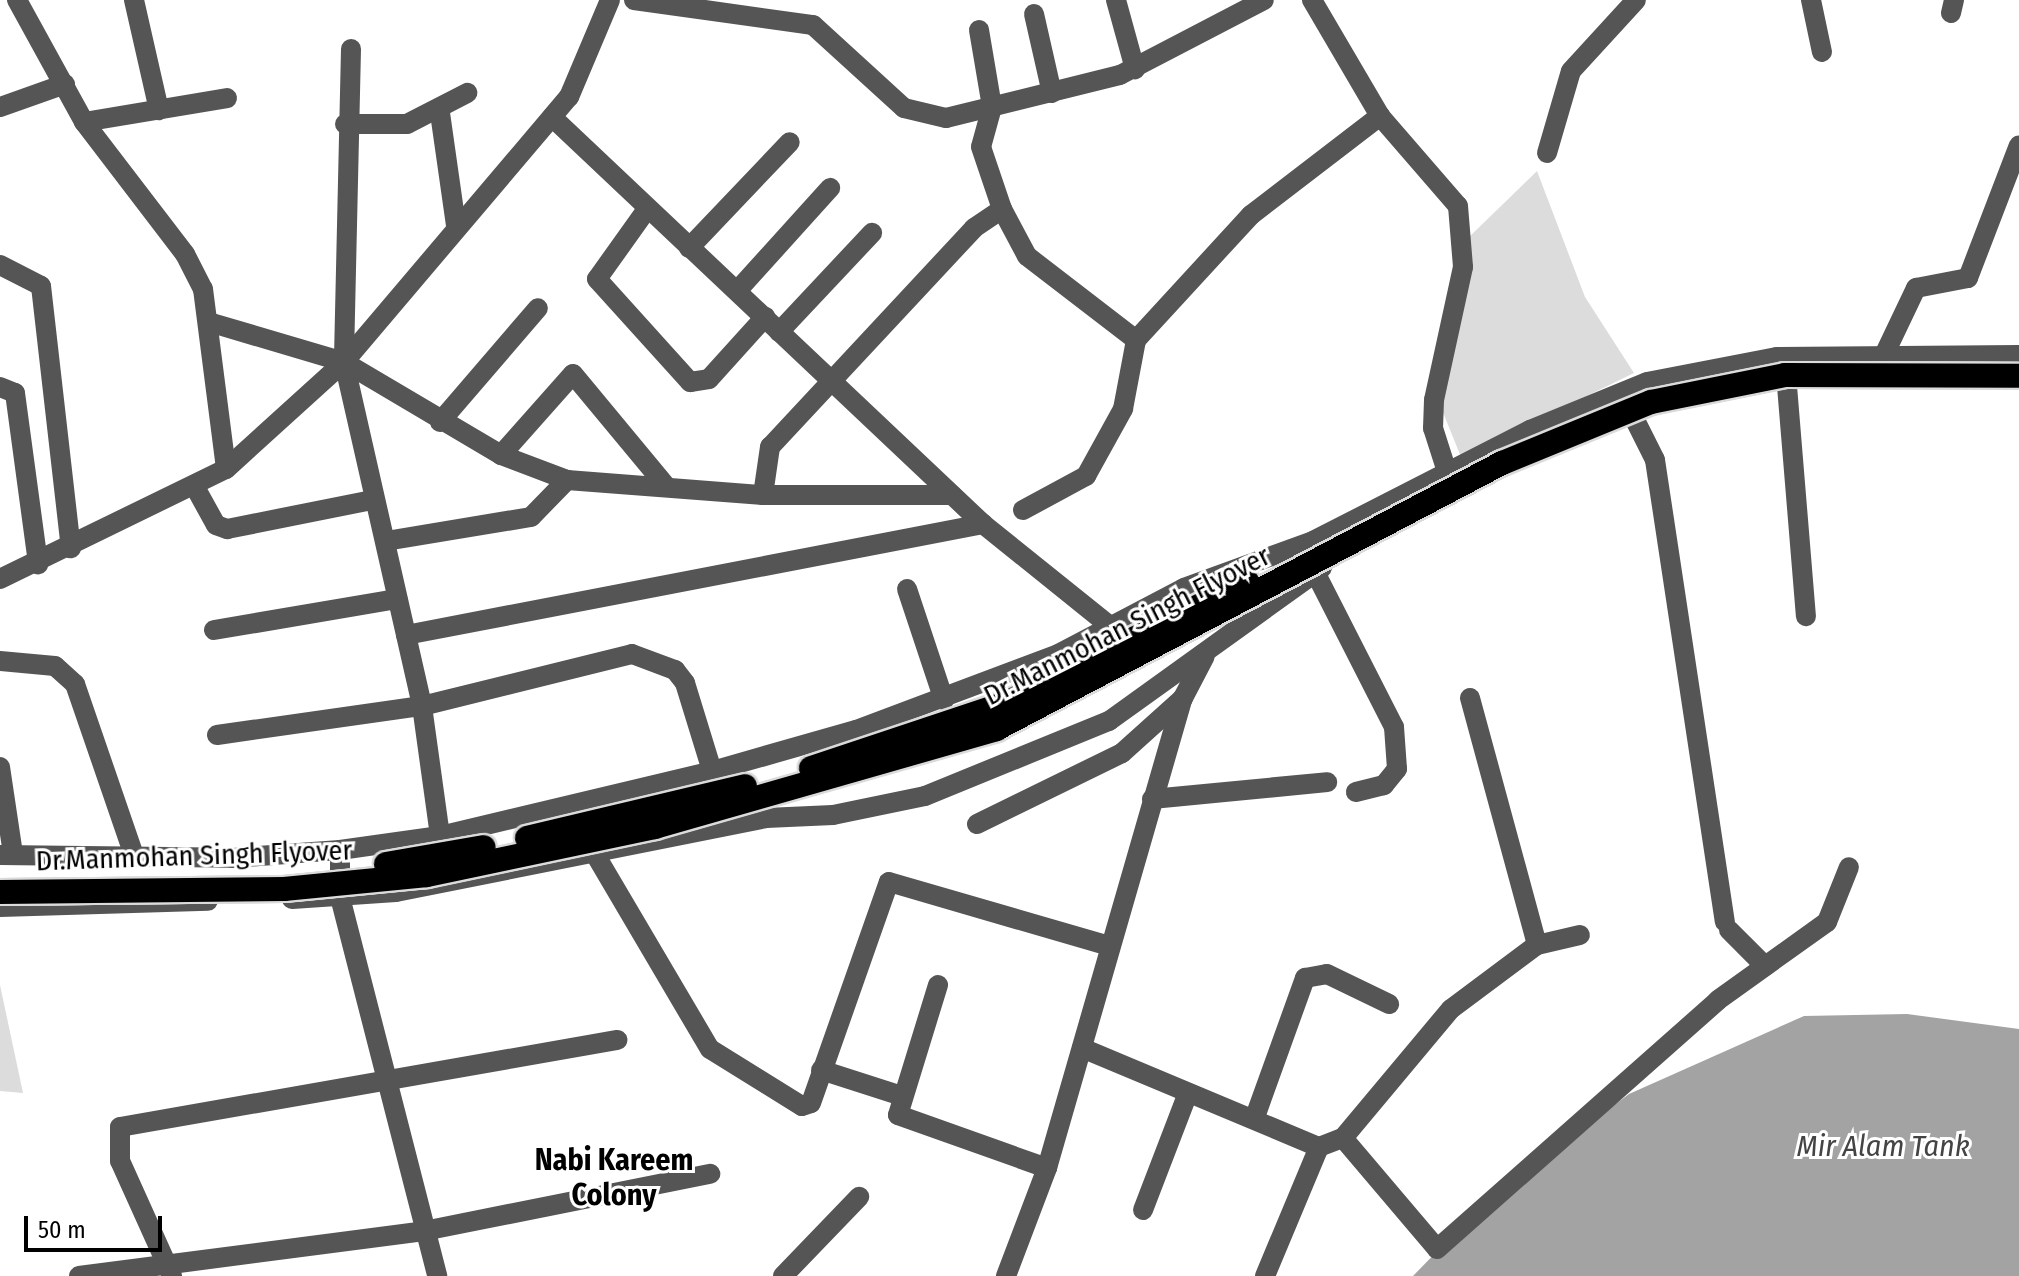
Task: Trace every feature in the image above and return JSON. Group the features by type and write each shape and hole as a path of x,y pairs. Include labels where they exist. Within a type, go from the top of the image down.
{"highway":[{"name":"Dr.Manmohan Singh Flyover","path":"0,877 379,866 786,776 1006,703 1559,425 1642,391 1748,368 1881,358 2019,362"},
{"name":"Dr.Manmohan Singh Flyover","path":"0,892 284,889 427,875 655,827 996,729 1502,463 1651,402 1785,375 2019,376"}],"street":[{"path":"17,0 84,122 185,254 212,323 226,469"},
{"path":"134,0 159,110"},
{"path":"0,579 71,548 226,469 344,362 456,225 569,97 610,0"},
{"path":"634,0 813,25 904,108 946,118 1052,93 1135,69 1264,0"},
{"path":"1116,0 1135,69"},
{"path":"1312,0 1380,116 1458,206 1463,267 1434,400 1433,428 1447,472"},
{"path":"1547,153 1571,71 1636,0"},
{"path":"1811,0 1822,52"},
{"path":"1034,14 1052,93"},
{"path":"979,30 992,107 981,147 1002,209 1027,256 1136,340"},
{"path":"351,49 345,124 344,362 372,500 386,541 422,706 440,836"},
{"path":"0,107 65,84"},
{"path":"345,124 407,124 440,113 467,93"},
{"path":"84,122 227,98"},
{"path":"440,113 456,225"},
{"path":"1023,510 1086,476 1123,409 1136,340 1251,215 1380,116"},
{"path":"552,117 983,524 1110,626"},
{"path":"689,248 790,142"},
{"path":"1886,351 1916,288 1968,278 2019,145"},
{"path":"737,291 830,188"},
{"path":"647,209 597,279 690,382 709,379 872,233"},
{"path":"763,495 770,447 974,228 1002,209"},
{"path":"0,265 41,286 71,548"},
{"path":"440,422 538,308"},
{"path":"212,323 344,362 440,422 501,455 567,480 665,485 763,495 952,495"},
{"path":"0,767 7,854 134,855 340,850 440,836 712,771 944,700 1110,626 1184,588 1313,541 1447,472 1647,382 1777,357 1886,351 2019,355"},
{"path":"501,455 573,374 665,485"},
{"path":"0,907 340,897 595,854 766,818 833,815 925,796 1109,721 1315,572 1508,469 1633,416 1787,386 1858,380 2019,386"},
{"path":"1787,386 1806,616"},
{"path":"0,387 15,393 38,564"},
{"path":"1633,416 1655,460 1727,926 1765,966"},
{"path":"386,541 531,517 567,480"},
{"path":"195,487 216,525 227,529 372,500"},
{"path":"406,635 983,524"},
{"path":"1315,572 1394,727 1397,769 1384,785 1356,792"},
{"path":"1006,1276 1047,1168 1183,698 1208,651 1184,588"},
{"path":"907,589 944,700"},
{"path":"214,630 397,599"},
{"path":"217,735 422,706 632,654 675,670 685,683 712,771"},
{"path":"0,661 55,666 75,684 134,855"},
{"path":"977,824 1122,753 1183,698"},
{"path":"1470,698 1537,945"},
{"path":"1152,799 1327,782"},
{"path":"340,850 340,897 437,1276"},
{"path":"595,854 710,1049 802,1106 811,1103 889,882 1110,946"},
{"path":"1343,1138 1437,1249 1765,966 1827,922 1849,867"},
{"path":"1082,1048 1188,1093 1255,1117 1319,1147 1343,1138 1451,1009 1537,945 1580,935"},
{"path":"1255,1117 1305,978 1327,974 1389,1004"},
{"path":"938,985 902,1096 902,1118 1047,1168"},
{"path":"170,1270 120,1161 120,1127 385,1078 617,1040"},
{"path":"821,1070 902,1096"},
{"path":"1143,1210 1188,1093"},
{"path":"1265,1276 1319,1147"},
{"path":"79,1276 170,1270 424,1231 710,1174"},
{"path":"783,1276 859,1197"}],"shaded area":[{"path":"1537,171 1585,297 1634,373 1461,457 1440,405 1467,239"},
{"path":"0,985 23,1093 0,1091"}],"water":[{"name":"Mir Alam Tank","path":"1907,1014 2019,1029 2019,1276 1413,1276 1487,1200 1629,1094 1804,1016"}],"district":[{"name":"Nabi Kareem Colony","path":"614,1177"}]}
